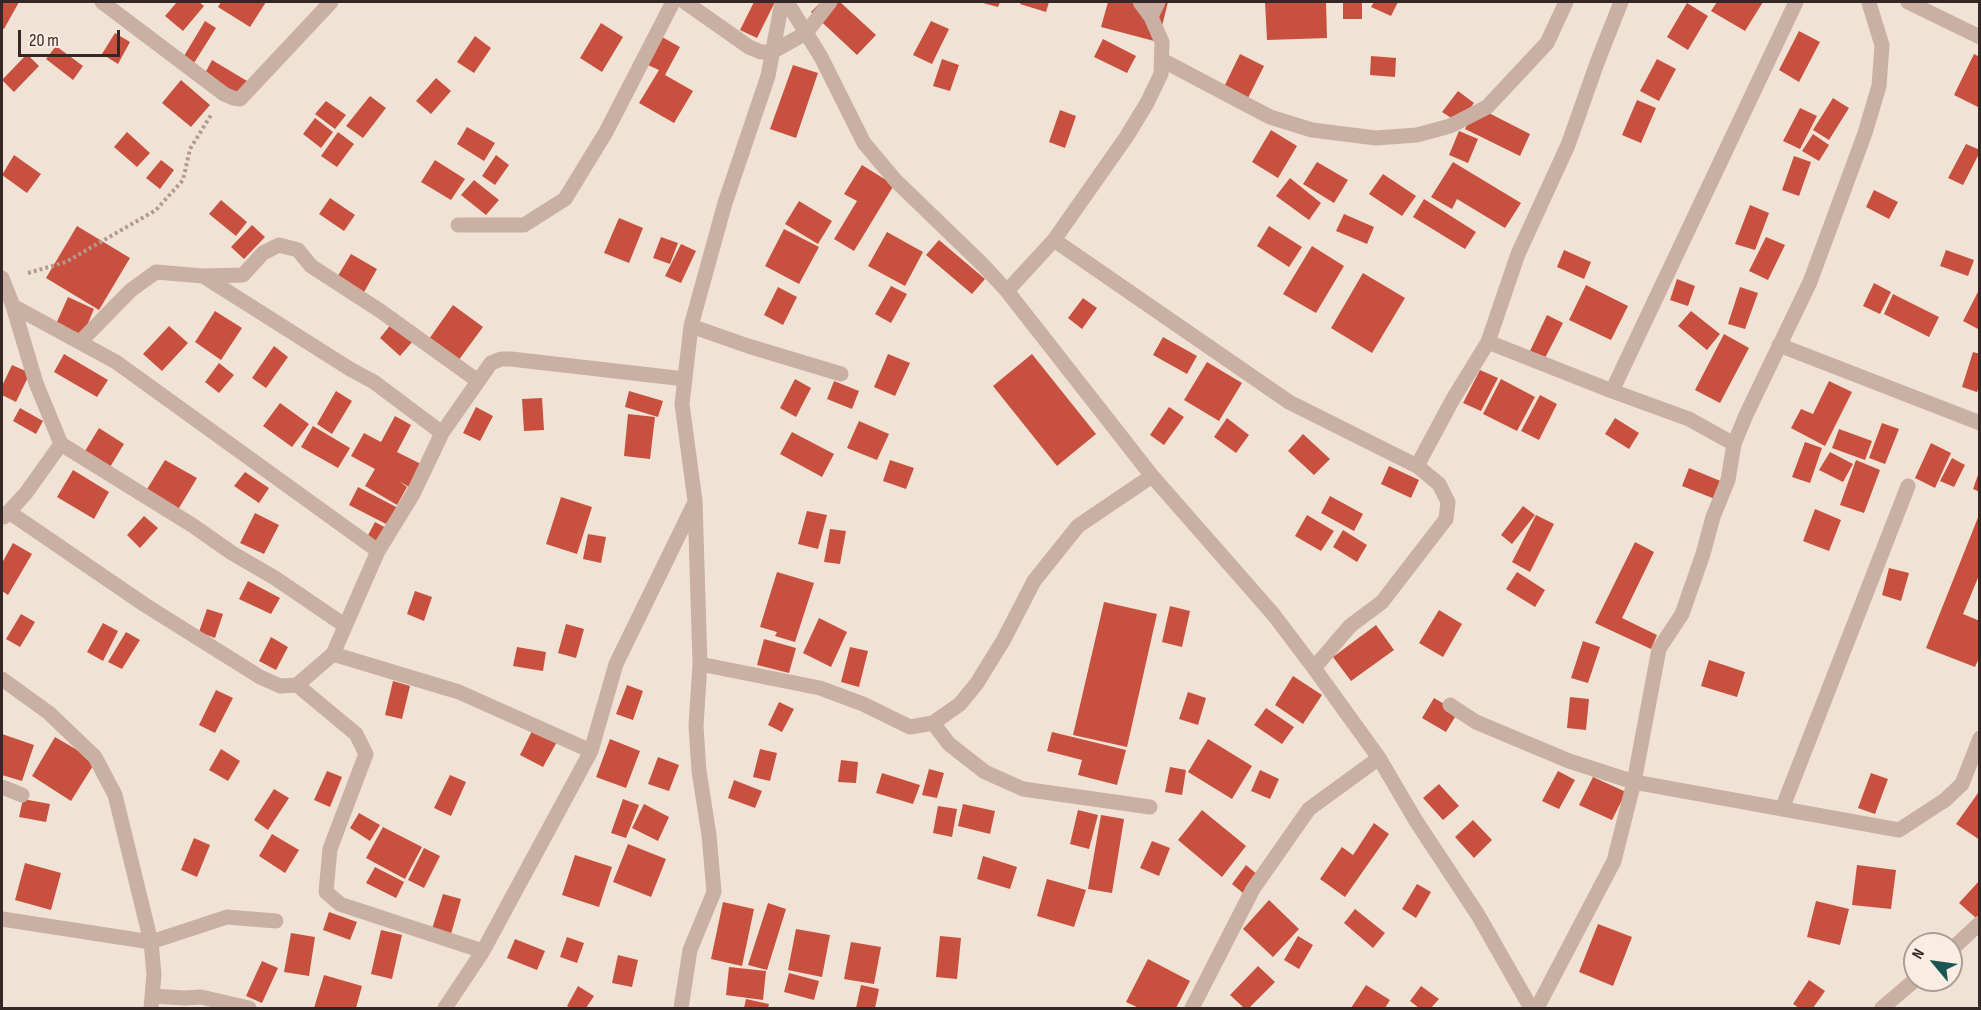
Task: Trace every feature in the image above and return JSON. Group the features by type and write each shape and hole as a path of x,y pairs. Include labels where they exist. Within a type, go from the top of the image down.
{"street":[{"path":"102,2 224,94 240,99 331,2"},
{"path":"458,225 524,225 565,199 606,132 673,2"},
{"path":"685,2 750,47 761,52 772,52 806,33 830,2"},
{"path":"681,1008 690,950 714,892 709,835 699,771 696,726 700,664 695,501 682,404 691,326 725,203 768,76 785,2"},
{"path":"785,2 821,57 864,142 896,181 1007,291 1035,330 1152,476 1273,614 1314,668 1379,758 1416,821 1478,915 1531,1008"},
{"path":"1007,291 1054,240 1127,136 1161,74 1162,42 1151,17 1140,2"},
{"path":"1151,17 1158,2"},
{"path":"1162,60 1270,117 1312,130 1376,138 1417,135 1450,126 1487,107 1547,44 1566,2"},
{"path":"1418,466 1453,399 1488,342 1518,254 1568,145 1621,2"},
{"path":"1612,391 1796,2"},
{"path":"1537,1008 1614,861 1634,782 1659,649 1682,614 1713,517 1728,480 1734,444 1810,282 1865,133 1879,86 1882,45 1869,2"},
{"path":"1908,2 1980,36"},
{"path":"1054,240 1289,402 1418,466 1439,484 1448,502 1446,519 1382,602 1350,626 1314,668"},
{"path":"80,342 131,290 156,272 203,276 243,276 263,253 279,245 298,250 311,266 379,310 478,381"},
{"path":"203,276 374,382 442,434"},
{"path":"2,279 13,306 36,383 61,444 275,578 344,625"},
{"path":"13,306 116,362 378,551"},
{"path":"691,326 841,374"},
{"path":"1488,342 1612,391 1689,418 1734,444"},
{"path":"1779,345 1980,423"},
{"path":"61,444 26,493 5,516 260,677 280,686 297,685 333,654 378,551 413,494 442,434 491,363 501,359 685,379"},
{"path":"700,664 820,688 863,704 910,727 933,723 960,704 977,683 1003,641 1034,581 1078,526 1152,476"},
{"path":"1782,809 1908,486"},
{"path":"446,1008 483,951 591,751 616,664 695,501"},
{"path":"333,654 459,692 591,751"},
{"path":"2,679 49,713 95,757 115,795 151,942 154,974 151,1002 201,997 249,1008"},
{"path":"297,685 356,734 366,754 330,849 326,892 340,904 483,951"},
{"path":"1450,705 1476,722 1569,760 1634,782 1899,830 1945,800 1962,784 1980,738"},
{"path":"933,723 949,744 985,772 1023,789 1150,807"},
{"path":"1192,1008 1253,889 1309,809 1379,758"},
{"path":"2,787 22,795"},
{"path":"2,919 151,942 227,917 276,921"},
{"path":"1963,939 1980,923"},
{"path":"1882,1008 1903,990"}],"path":[{"path":"2,279 66,262 156,210 183,180 190,149 224,94"}],"building":[{"path":"2,2 19,2 4,29 2,28"},
{"path":"177,2 199,2 204,6 183,31 165,16"},
{"path":"221,2 266,2 250,27 218,7"},
{"path":"754,2 775,2 757,38 740,30"},
{"path":"821,2 840,2 876,35 857,55 811,12"},
{"path":"979,2 1000,2 998,7"},
{"path":"1021,2 1049,2 1046,12 1020,4"},
{"path":"1108,2 1168,2 1158,42 1101,27"},
{"path":"1265,2 1326,2 1327,38 1267,40"},
{"path":"1343,2 1362,2 1362,19 1343,19"},
{"path":"1374,2 1398,2 1391,16 1371,7"},
{"path":"1717,2 1763,2 1745,31 1711,11"},
{"path":"1687,3 1708,16 1688,50 1667,37"},
{"path":"205,21 216,28 194,63 184,56"},
{"path":"931,21 949,29 932,64 913,55"},
{"path":"601,23 623,37 602,72 580,58"},
{"path":"1799,31 1820,42 1799,82 1779,70"},
{"path":"115,33 130,42 118,64 102,54"},
{"path":"475,36 491,48 474,73 457,62"},
{"path":"662,37 680,47 665,75 693,91 674,123 639,103 659,70 648,65"},
{"path":"1103,39 1136,56 1127,73 1094,57"},
{"path":"56,46 83,66 73,80 46,59"},
{"path":"27,54 39,66 14,92 2,80"},
{"path":"1240,54 1264,66 1247,100 1223,89"},
{"path":"1974,54 1980,57 1980,108 1954,95"},
{"path":"1371,56 1396,58 1395,77 1370,75"},
{"path":"942,59 959,65 950,91 933,86"},
{"path":"1657,59 1676,69 1659,101 1640,91"},
{"path":"212,60 247,81 237,97 203,77"},
{"path":"793,65 818,73 796,138 770,129"},
{"path":"436,78 451,91 431,114 416,101"},
{"path":"181,80 210,105 191,127 162,103"},
{"path":"1458,91 1474,103 1459,123 1442,112"},
{"path":"370,96 386,108 363,138 346,126"},
{"path":"1833,98 1849,108 1829,140 1813,130"},
{"path":"1637,100 1656,108 1641,143 1622,135"},
{"path":"326,101 346,115 335,129 315,114"},
{"path":"1477,107 1530,134 1520,156 1465,129"},
{"path":"1800,108 1817,116 1800,149 1783,141"},
{"path":"1060,110 1076,116 1065,148 1049,142"},
{"path":"315,118 333,132 321,148 303,134"},
{"path":"467,127 495,143 484,161 457,144"},
{"path":"1271,130 1297,146 1278,178 1252,162"},
{"path":"1459,131 1478,139 1468,163 1449,155"},
{"path":"127,132 150,153 137,167 114,147"},
{"path":"338,132 354,144 337,167 321,156"},
{"path":"1813,134 1829,145 1819,161 1802,151"},
{"path":"1966,144 1980,152 1963,185 1948,178"},
{"path":"14,155 41,174 27,193 2,175"},
{"path":"496,155 509,165 495,185 482,176"},
{"path":"1794,156 1811,162 1799,196 1782,190"},
{"path":"161,160 174,170 160,189 146,178"},
{"path":"435,160 465,179 451,200 421,182"},
{"path":"1317,162 1348,180 1334,203 1303,184"},
{"path":"1453,162 1521,203 1505,228 1457,199 1452,209 1431,197"},
{"path":"862,165 894,185 854,251 834,239 857,201 844,194"},
{"path":"1383,174 1416,196 1402,216 1369,194"},
{"path":"1290,178 1321,203 1309,220 1276,196"},
{"path":"474,180 499,200 486,215 461,195"},
{"path":"1874,190 1898,202 1889,219 1866,207"},
{"path":"330,198 355,215 344,231 319,214"},
{"path":"1424,199 1476,232 1465,249 1413,217"},
{"path":"221,200 247,222 236,236 209,214"},
{"path":"799,201 832,221 818,244 785,224"},
{"path":"1750,205 1769,213 1755,250 1735,244"},
{"path":"1344,214 1374,227 1367,244 1336,231"},
{"path":"619,218 643,228 629,263 604,253"},
{"path":"252,225 265,237 244,259 231,247"},
{"path":"77,226 130,258 99,310 46,278"},
{"path":"1269,226 1302,247 1289,267 1257,246"},
{"path":"784,229 819,247 799,284 765,266"},
{"path":"887,232 923,252 905,286 868,266"},
{"path":"661,237 678,243 670,264 653,258"},
{"path":"1766,237 1785,245 1768,280 1749,271"},
{"path":"939,240 985,279 972,294 926,255"},
{"path":"681,244 696,251 681,283 665,276"},
{"path":"1312,246 1344,266 1316,313 1283,294"},
{"path":"1564,250 1591,262 1584,279 1557,267"},
{"path":"1946,250 1974,260 1968,276 1940,266"},
{"path":"351,254 377,269 363,294 336,279"},
{"path":"1363,273 1405,298 1372,353 1331,328"},
{"path":"1677,279 1695,286 1688,306 1670,300"},
{"path":"1874,283 1891,292 1880,314 1863,306"},
{"path":"1586,285 1628,306 1611,340 1569,320"},
{"path":"891,286 907,294 891,323 875,314"},
{"path":"778,287 797,297 783,325 764,315"},
{"path":"1740,287 1758,293 1745,329 1728,324"},
{"path":"1980,288 1980,330 1963,321"},
{"path":"1893,294 1939,317 1929,337 1884,314"},
{"path":"68,297 94,309 83,335 56,324"},
{"path":"1083,298 1097,308 1082,329 1068,318"},
{"path":"453,305 483,327 458,361 429,339"},
{"path":"215,311 242,328 221,360 195,342"},
{"path":"1691,311 1720,334 1707,350 1678,326"},
{"path":"1547,315 1563,323 1545,358 1530,351"},
{"path":"392,323 413,341 400,356 380,338"},
{"path":"169,326 188,343 162,371 143,354"},
{"path":"1724,334 1749,348 1720,403 1695,390"},
{"path":"1163,337 1197,356 1187,374 1153,355"},
{"path":"274,346 288,357 266,388 252,378"},
{"path":"1973,352 1980,354 1980,384 1977,392 1962,387"},
{"path":"64,354 108,380 97,397 54,372"},
{"path":"888,354 910,363 895,396 874,387"},
{"path":"1032,354 1096,434 1057,466 993,386"},
{"path":"1207,362 1242,383 1219,421 1184,400"},
{"path":"219,363 234,375 219,393 205,382"},
{"path":"12,365 30,373 16,402 2,395 2,386"},
{"path":"1480,370 1498,378 1481,411 1463,403"},
{"path":"795,379 811,388 796,417 780,408"},
{"path":"1501,379 1535,397 1517,431 1483,414"},
{"path":"834,381 859,391 852,409 827,399"},
{"path":"1829,381 1852,392 1825,446 1791,428 1801,409 1813,414"},
{"path":"336,391 352,401 332,434 317,424"},
{"path":"629,391 663,401 658,417 625,407"},
{"path":"1540,395 1557,404 1539,440 1521,431"},
{"path":"542,398 544,430 524,431 522,399"},
{"path":"280,403 309,424 292,447 263,426"},
{"path":"476,407 493,416 480,441 463,433"},
{"path":"1169,407 1184,417 1164,445 1150,435"},
{"path":"20,408 43,421 36,434 13,421"},
{"path":"628,414 655,417 650,459 624,456"},
{"path":"395,416 411,425 397,452 421,464 409,487 399,481 407,487 397,505 365,486 375,469 351,456 364,433 381,442"},
{"path":"1227,418 1249,435 1236,453 1214,437"},
{"path":"1615,418 1639,433 1629,449 1605,434"},
{"path":"859,421 889,434 877,460 847,448"},
{"path":"1882,423 1899,429 1885,464 1869,458"},
{"path":"313,426 350,448 338,468 301,447"},
{"path":"99,428 124,444 107,472 82,456"},
{"path":"1839,429 1872,441 1865,460 1832,448"},
{"path":"792,432 834,454 822,477 780,454"},
{"path":"1303,434 1330,459 1314,475 1288,451"},
{"path":"1805,442 1822,448 1810,483 1792,477"},
{"path":"1931,443 1951,453 1935,488 1915,478"},
{"path":"1830,452 1853,464 1843,482 1819,470"},
{"path":"1952,458 1965,465 1954,487 1940,481"},
{"path":"165,460 197,478 176,513 144,494"},
{"path":"890,460 914,468 906,489 883,481"},
{"path":"1856,460 1880,470 1864,513 1840,505"},
{"path":"1389,466 1419,480 1411,498 1381,484"},
{"path":"1689,468 1723,482 1715,499 1682,486"},
{"path":"73,470 109,492 94,519 57,497"},
{"path":"245,472 269,488 259,503 234,486"},
{"path":"1980,472 1980,492 1973,489"},
{"path":"358,487 398,508 388,525 349,505"},
{"path":"1330,496 1363,514 1354,531 1321,513"},
{"path":"561,497 592,507 577,554 546,544"},
{"path":"1523,506 1535,515 1512,544 1501,535"},
{"path":"1815,509 1841,520 1829,551 1803,541"},
{"path":"807,511 827,515 818,549 798,544"},
{"path":"255,513 279,525 264,554 240,543"},
{"path":"1307,515 1334,531 1321,551 1295,536"},
{"path":"1536,515 1554,524 1530,572 1512,562"},
{"path":"1979,515 1980,573 1963,614 1980,621 1980,656 1975,667 1926,648"},
{"path":"144,516 158,528 140,548 127,535"},
{"path":"375,522 390,530 381,549 365,541"},
{"path":"830,529 846,531 840,564 824,562"},
{"path":"1343,530 1367,545 1357,562 1333,547"},
{"path":"588,534 606,537 601,563 583,559"},
{"path":"1635,542 1654,552 1622,618 1657,635 1651,649 1595,623"},
{"path":"13,543 32,554 8,595 2,591 2,563"},
{"path":"1889,568 1909,573 1901,601 1882,595"},
{"path":"777,572 814,583 795,642 775,636 777,632 760,627"},
{"path":"1517,572 1545,590 1535,607 1506,589"},
{"path":"248,581 280,598 271,614 239,599"},
{"path":"415,591 432,597 424,621 407,614"},
{"path":"1104,602 1157,614 1127,747 1073,735"},
{"path":"1170,606 1190,611 1182,647 1162,642"},
{"path":"207,609 223,614 215,638 199,632"},
{"path":"1439,610 1462,624 1443,657 1419,643"},
{"path":"21,614 35,622 20,647 6,639"},
{"path":"819,618 847,632 831,667 803,653"},
{"path":"103,623 118,631 103,661 87,652"},
{"path":"566,624 584,629 576,658 558,653"},
{"path":"1376,625 1394,650 1351,681 1333,657"},
{"path":"126,632 140,640 122,669 108,662"},
{"path":"271,637 288,647 276,670 259,661"},
{"path":"764,639 796,648 789,673 757,665"},
{"path":"1583,641 1600,647 1588,683 1571,678"},
{"path":"517,647 546,652 543,671 513,666"},
{"path":"850,647 868,651 859,687 841,682"},
{"path":"1709,660 1745,672 1737,697 1701,686"},
{"path":"1293,676 1322,695 1303,724 1275,705"},
{"path":"393,681 410,686 402,719 385,715"},
{"path":"627,685 643,691 633,720 616,714"},
{"path":"216,690 233,698 215,733 199,725"},
{"path":"1188,692 1206,698 1198,725 1179,719"},
{"path":"1570,697 1589,699 1586,730 1567,728"},
{"path":"1434,698 1458,712 1446,732 1422,718"},
{"path":"779,702 794,709 782,732 768,725"},
{"path":"1266,708 1294,727 1282,744 1254,725"},
{"path":"534,727 558,740 543,767 520,755"},
{"path":"1052,732 1126,750 1117,785 1078,775 1082,760 1047,751"},
{"path":"2,734 34,745 22,781 2,775"},
{"path":"55,737 96,761 71,801 32,776"},
{"path":"610,739 640,751 626,788 596,777"},
{"path":"1208,739 1252,766 1232,799 1188,772"},
{"path":"221,749 240,761 228,781 209,770"},
{"path":"760,749 777,753 770,781 753,777"},
{"path":"658,757 679,765 669,791 648,784"},
{"path":"841,760 858,762 856,783 838,782"},
{"path":"1170,767 1186,770 1182,795 1165,792"},
{"path":"929,769 944,773 937,798 922,795"},
{"path":"1260,770 1279,779 1270,799 1251,791"},
{"path":"327,771 342,777 330,807 314,800"},
{"path":"1558,771 1575,780 1559,809 1542,801"},
{"path":"882,773 920,785 913,804 876,793"},
{"path":"1871,773 1888,779 1875,814 1858,808"},
{"path":"450,775 466,782 451,816 434,808"},
{"path":"1593,777 1626,792 1612,820 1579,805"},
{"path":"734,780 762,791 755,808 728,798"},
{"path":"1439,784 1459,806 1443,820 1423,798"},
{"path":"274,789 289,798 268,830 254,820"},
{"path":"1978,793 1980,794 1980,840 1956,824"},
{"path":"23,799 50,804 46,822 19,817"},
{"path":"623,799 639,805 626,838 611,833"},
{"path":"644,804 669,817 658,841 632,828"},
{"path":"963,804 995,811 990,834 958,826"},
{"path":"938,806 957,809 952,837 933,833"},
{"path":"1078,810 1098,815 1089,849 1070,844"},
{"path":"1202,810 1246,846 1222,877 1178,840"},
{"path":"359,813 380,825 370,841 350,828"},
{"path":"1101,815 1124,819 1112,893 1088,889"},
{"path":"1473,820 1492,840 1474,858 1455,837"},
{"path":"1374,823 1389,834 1345,897 1320,879 1342,847 1353,855"},
{"path":"383,827 422,847 405,879 366,858"},
{"path":"272,834 299,850 285,873 259,856"},
{"path":"194,838 210,845 197,877 181,870"},
{"path":"1152,841 1170,848 1159,876 1140,868"},
{"path":"628,844 666,859 651,897 613,882"},
{"path":"424,848 440,856 424,888 408,880"},
{"path":"575,855 612,867 599,907 562,895"},
{"path":"983,856 1017,867 1010,889 977,879"},
{"path":"25,863 61,873 51,910 15,900"},
{"path":"1246,865 1258,875 1243,893 1232,884"},
{"path":"1857,865 1896,870 1891,909 1852,905"},
{"path":"375,867 404,882 396,898 366,883"},
{"path":"1047,879 1086,890 1074,927 1037,916"},
{"path":"1980,880 1980,914 1976,918 1959,903"},
{"path":"1417,884 1431,892 1416,918 1402,909"},
{"path":"443,894 461,899 451,934 432,929"},
{"path":"1269,900 1299,929 1273,957 1243,929"},
{"path":"1816,901 1849,909 1840,945 1807,937"},
{"path":"723,902 754,909 742,966 711,959"},
{"path":"768,903 786,909 767,970 748,965"},
{"path":"1355,909 1385,933 1373,948 1344,923"},
{"path":"329,912 357,922 350,940 323,930"},
{"path":"1598,924 1632,937 1613,986 1579,972"},
{"path":"796,929 830,935 822,977 788,970"},
{"path":"381,930 402,935 392,979 371,974"},
{"path":"291,933 315,937 309,976 284,972"},
{"path":"940,936 961,938 957,979 936,977"},
{"path":"1298,936 1313,945 1299,969 1284,960"},
{"path":"567,937 584,943 577,963 560,957"},
{"path":"515,939 545,951 537,970 507,958"},
{"path":"851,942 881,947 874,984 844,979"},
{"path":"618,955 638,960 632,987 612,983"},
{"path":"1148,959 1190,981 1176,1008 1139,1008 1126,1002"},
{"path":"262,961 278,968 262,1003 246,996"},
{"path":"1258,966 1275,982 1249,1008 1244,1008 1230,995"},
{"path":"729,967 766,971 763,1000 726,995"},
{"path":"789,973 819,981 814,1000 784,992"},
{"path":"324,975 362,986 356,1008 314,1008"},
{"path":"1809,980 1825,991 1813,1008 1799,1008 1793,1004"},
{"path":"861,985 879,989 875,1008 856,1008"},
{"path":"1366,985 1390,1000 1385,1008 1351,1008"},
{"path":"578,986 594,996 586,1008 567,1006"},
{"path":"1421,986 1439,999 1431,1008 1419,1008 1410,1001"},
{"path":"746,999 769,1004 768,1008 744,1008"}]}
